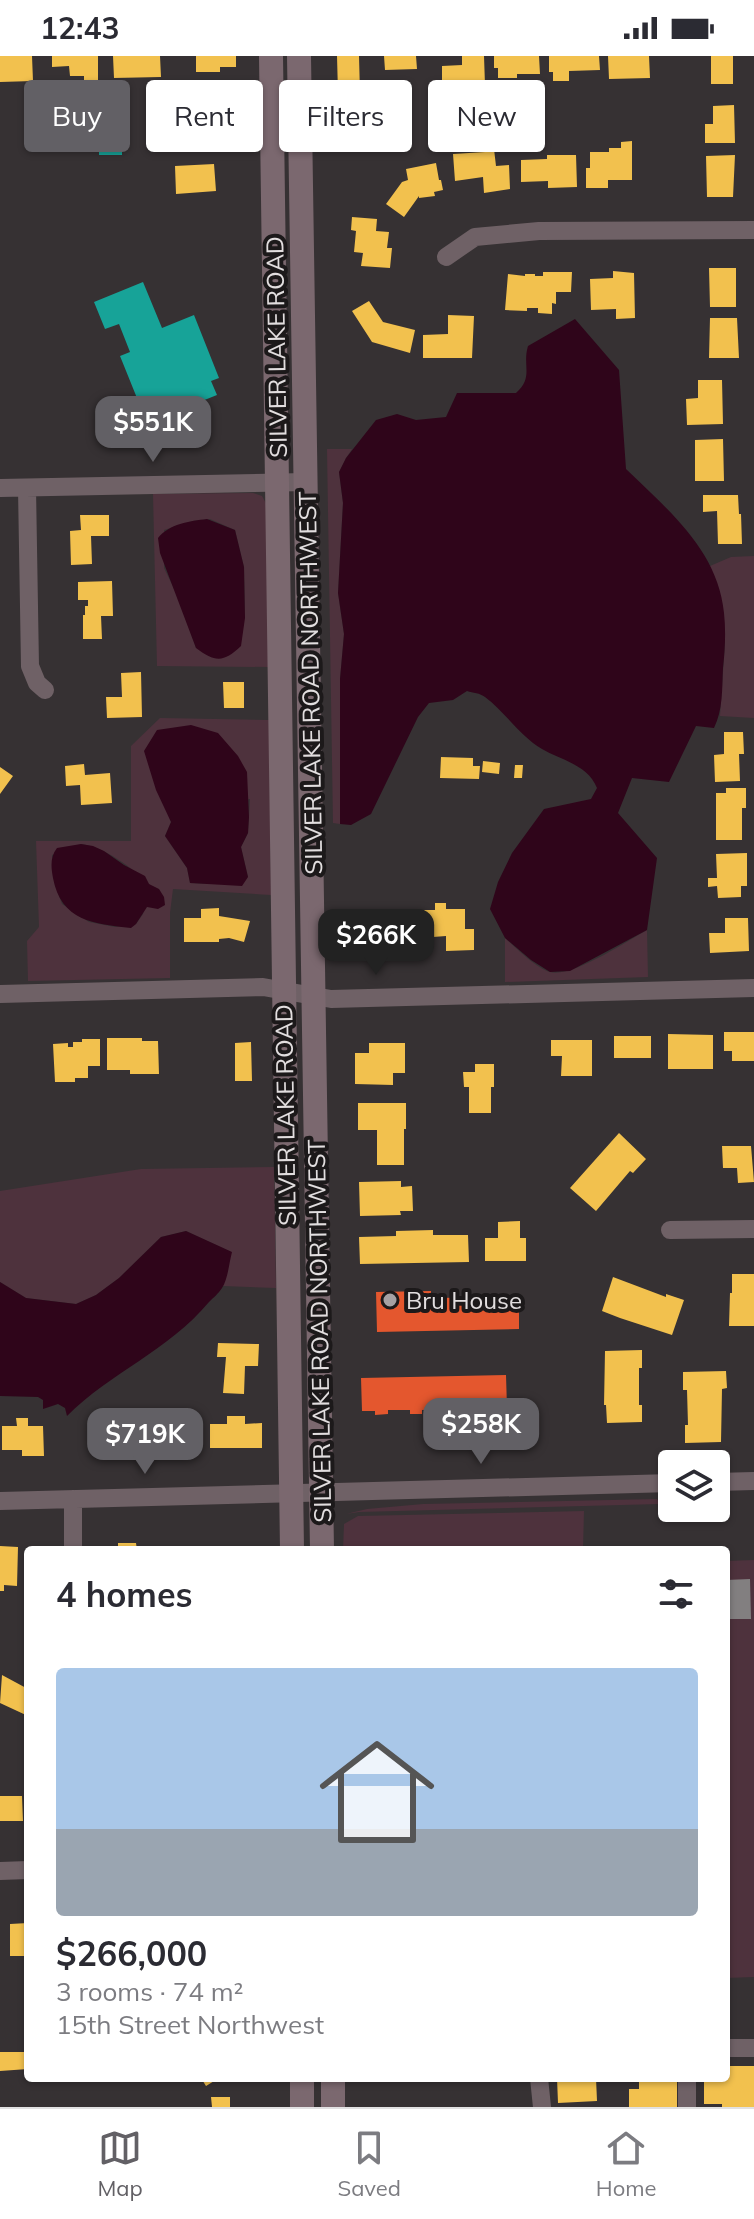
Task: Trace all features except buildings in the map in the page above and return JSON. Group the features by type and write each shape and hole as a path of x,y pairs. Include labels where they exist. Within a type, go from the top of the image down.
{"main road":[{"name":"SILVER LAKE ROAD","path":"271,56 292,1546"},
{"name":"SILVER LAKE ROAD NORTHWEST","path":"299,56 322,1546"},
{"path":"302,2082 302,2107"},
{"path":"333,2082 333,2107"}],"street":[{"path":"446,257 475,237 539,231 754,230"},
{"path":"0,488 307,482"},
{"path":"27,488 30,666 37,683 45,690"},
{"path":"0,994 263,987 314,996 357,998 754,988"},
{"path":"670,1230 754,1229"},
{"path":"730,1482 754,1481"},
{"path":"0,1501 658,1483"},
{"path":"73,1499 73,1546"},
{"path":"0,1871 24,1870"},
{"path":"730,2048 754,2048"},
{"path":"539,2082 542,2107"},
{"path":"687,2082 687,2107"}],"shaded area":[{"path":"575,319 619,370 626,469 674,516 712,570 720,590 725,640 722,699 714,728 696,726 669,782 632,778 618,813 657,858 647,930 570,971 550,972 505,938 490,909 498,882 512,853 544,809 591,799 597,788 581,768 534,744 485,697 467,691 453,700 429,703 418,717 371,814 351,825 340,824 340,679 344,634 338,593 343,503 339,472 346,458 376,420 397,414 416,420 446,417 457,393 516,393 525,382 528,346"},
{"path":"327,449 352,449 339,472 343,503 338,593 344,634 340,679 340,824 333,823"},
{"path":"253,493 262,496 268,507 269,667 157,666 153,494","holes":["210,519 235,530 244,567 245,618 196,648 164,568 164,530"]},
{"path":"207,519 235,530 244,567 245,618 241,646 220,659 196,648 160,553 158,538 174,526"},
{"path":"754,556 754,718 720,716 725,643 710,566 731,557"},
{"path":"160,718 269,720 271,895 173,889 170,978 28,981 27,941 39,927 36,841 131,841 131,746","holes":["250,799 248,833 241,847 248,877 212,884 190,883 187,868 165,836 171,822 167,811","81,844 109,854 149,884 143,914 136,924 115,927 89,922 62,904 54,882 52,855"]},
{"path":"191,725 218,733 247,772 248,833 241,847 248,877 242,886 190,883 187,868 165,836 171,822 156,790 144,751 157,730"},
{"path":"81,844 104,851 145,876 149,884 159,889 165,905 158,909 147,907 131,928 92,922 71,912 57,892 52,859 57,848"},
{"path":"647,930 648,977 505,982 505,938 539,966 550,972 560,972 585,964"},
{"path":"274,1167 276,1288 223,1286 231,1252 186,1231 161,1237 119,1278 96,1295 76,1304 26,1298 0,1282 0,1191 141,1169"},
{"path":"186,1231 232,1252 222,1288 193,1319 67,1416 65,1408 58,1404 43,1409 43,1400 38,1397 0,1396 0,1282 26,1298 76,1304 96,1295 119,1278 161,1237"},
{"path":"658,1501 658,1504 346,1514 367,1509 423,1504"},
{"path":"584,1511 583,1546 343,1546 344,1524 358,1516"},
{"path":"754,1560 754,1977 730,1978 730,1561"}],"place":[{"name":"Bru House","path":"390,1300"}]}
